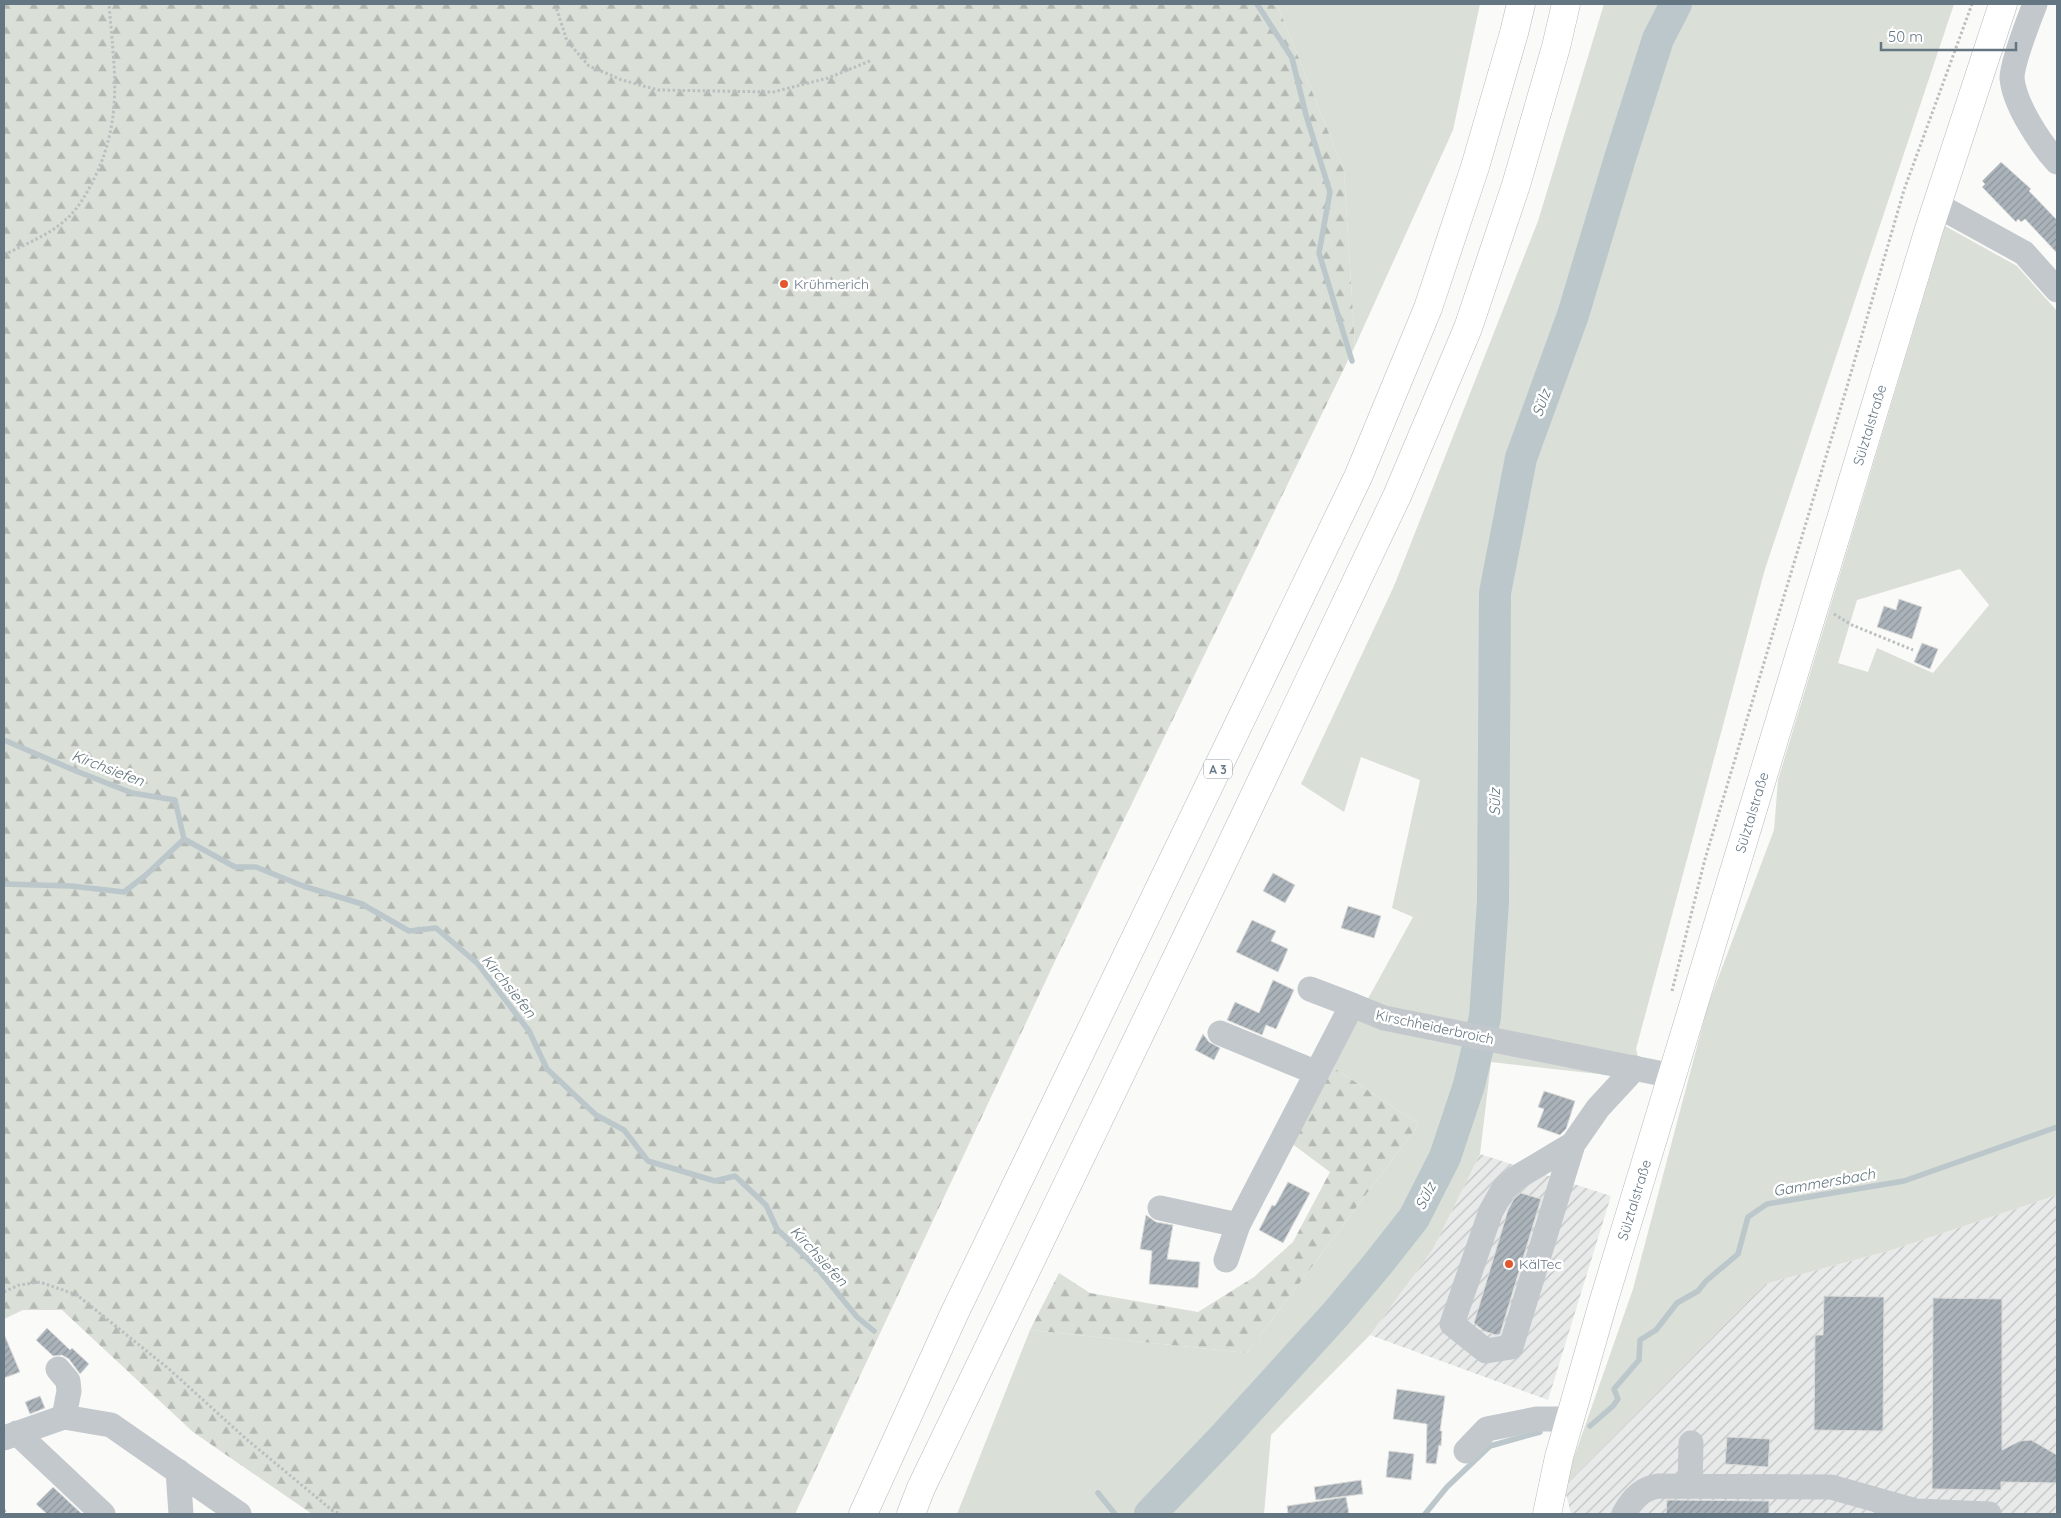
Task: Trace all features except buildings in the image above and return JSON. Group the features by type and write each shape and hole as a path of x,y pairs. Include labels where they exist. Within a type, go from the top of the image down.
{"main road":[{"name":"A 3","path":"863,1514 955,1312 1358,477 1428,308 1475,167 1521,4"},
{"path":"911,1514 930,1470 1397,496 1468,328 1516,185 1556,47 1566,4"},
{"name":"Sülztalstraße","path":"1547,1514 1570,1419 1603,1303 1933,217 2003,4"}],"street":[{"path":"2035,4 2012,76 2017,97 2034,130 2057,162"},
{"path":"1933,217 2024,253 2057,290"},
{"name":"Kirschheiderbroich","path":"1310,989 1384,1018 1673,1076"},
{"path":"1226,1260 1238,1225 1352,1005"},
{"path":"1220,1033 1317,1073"},
{"path":"1574,1144 1516,1178 1504,1190 1491,1211 1452,1324 1486,1351 1511,1347 1574,1144 1598,1108 1635,1068"},
{"path":"1160,1208 1238,1225"},
{"path":"58,1369 68,1381 69,1391 64,1417"},
{"path":"103,1514 11,1436 64,1417 112,1425 178,1471 218,1507 239,1514"},
{"path":"1466,1450 1488,1429 1537,1419 1570,1419"},
{"path":"1690,1486 1691,1442"},
{"path":"178,1471 181,1514"},
{"path":"1624,1514 1639,1494 1650,1487 1690,1486 1831,1487 1916,1511 1989,1514"}],"path":[{"path":"4,255 57,227 71,216 88,191 105,157 114,122 116,84 109,4"},
{"path":"555,4 567,41 589,66 622,80 658,90 773,92 828,78 870,61"},
{"path":"1671,994 1705,859 1904,190 1972,4"},
{"path":"1816,603 1852,624 1913,650"},
{"path":"4,1292 19,1285 40,1282 77,1295 169,1369 246,1438 333,1510 341,1514"},
{"path":"4,1510 6,1514"}],"shaded area":[{"path":"1480,1154 1611,1196 1548,1400 1370,1335 1433,1249"},
{"path":"2057,1195 2057,1514 1571,1514 1564,1486 1765,1284 1892,1250"}],"green space":[{"path":"4,4 1277,4 1344,171 1355,346 1056,959 795,1514 312,1514 193,1432 62,1310 23,1310 4,1319"},
{"path":"1277,4 1480,4 1453,130 1355,346 1344,171"},
{"path":"1604,4 1954,4 1765,569 1636,1049 1644,1079 1491,1062 1480,1154 1433,1249 1370,1335 1271,1435 1264,1514 957,1514 1030,1330 1247,1353 1419,1124 1331,1066 1413,917 1392,908 1420,780 1361,757 1344,812 1301,784 1394,586 1538,221"},
{"path":"1945,226 2017,266 2057,311 2057,1195 1892,1250 1765,1284 1564,1486 1633,1289 1708,1005 1774,830 1778,780","holes":["1960,569 1989,605 1933,673 1877,648 1868,672 1838,663 1857,600"]},
{"path":"1331,1066 1419,1124 1247,1353 1030,1330 1059,1273 1090,1293 1198,1312 1254,1277 1293,1242 1330,1172 1291,1143"}],"waterway":[{"path":"1257,4 1292,58 1306,115 1330,192 1319,253 1352,361"},
{"name":"Sülz","path":"1150,1514 1222,1439 1335,1315 1377,1265 1414,1218 1445,1157 1469,1085 1485,1017 1493,902 1495,593 1521,458 1573,315 1658,39 1676,4"},
{"name":"Kirchsiefen","path":"4,740 132,793 175,800 184,839 235,867 256,867 303,886 362,904 409,931 436,928 478,964 529,1031 547,1069 596,1115 624,1130 648,1161 715,1181 735,1176 766,1205 777,1229 817,1268 857,1317 874,1331"},
{"path":"4,884 71,886 124,892 146,875 184,839"},
{"name":"Gammersbach","path":"1590,1426 1613,1406 1618,1399 1614,1389 1639,1360 1640,1340 1656,1330 1677,1303 1698,1291 1706,1281 1738,1254 1748,1217 1767,1204 1904,1181 2057,1127"},
{"name":"Gammersbach","path":"1425,1514 1447,1487 1490,1446 1540,1432"},
{"name":"Kirchsiefen","path":"1098,1493 1115,1514"}],"place":[{"name":"Krühmerich","path":"784,284"},
{"name":"KälTec","path":"1509,1264"}]}
